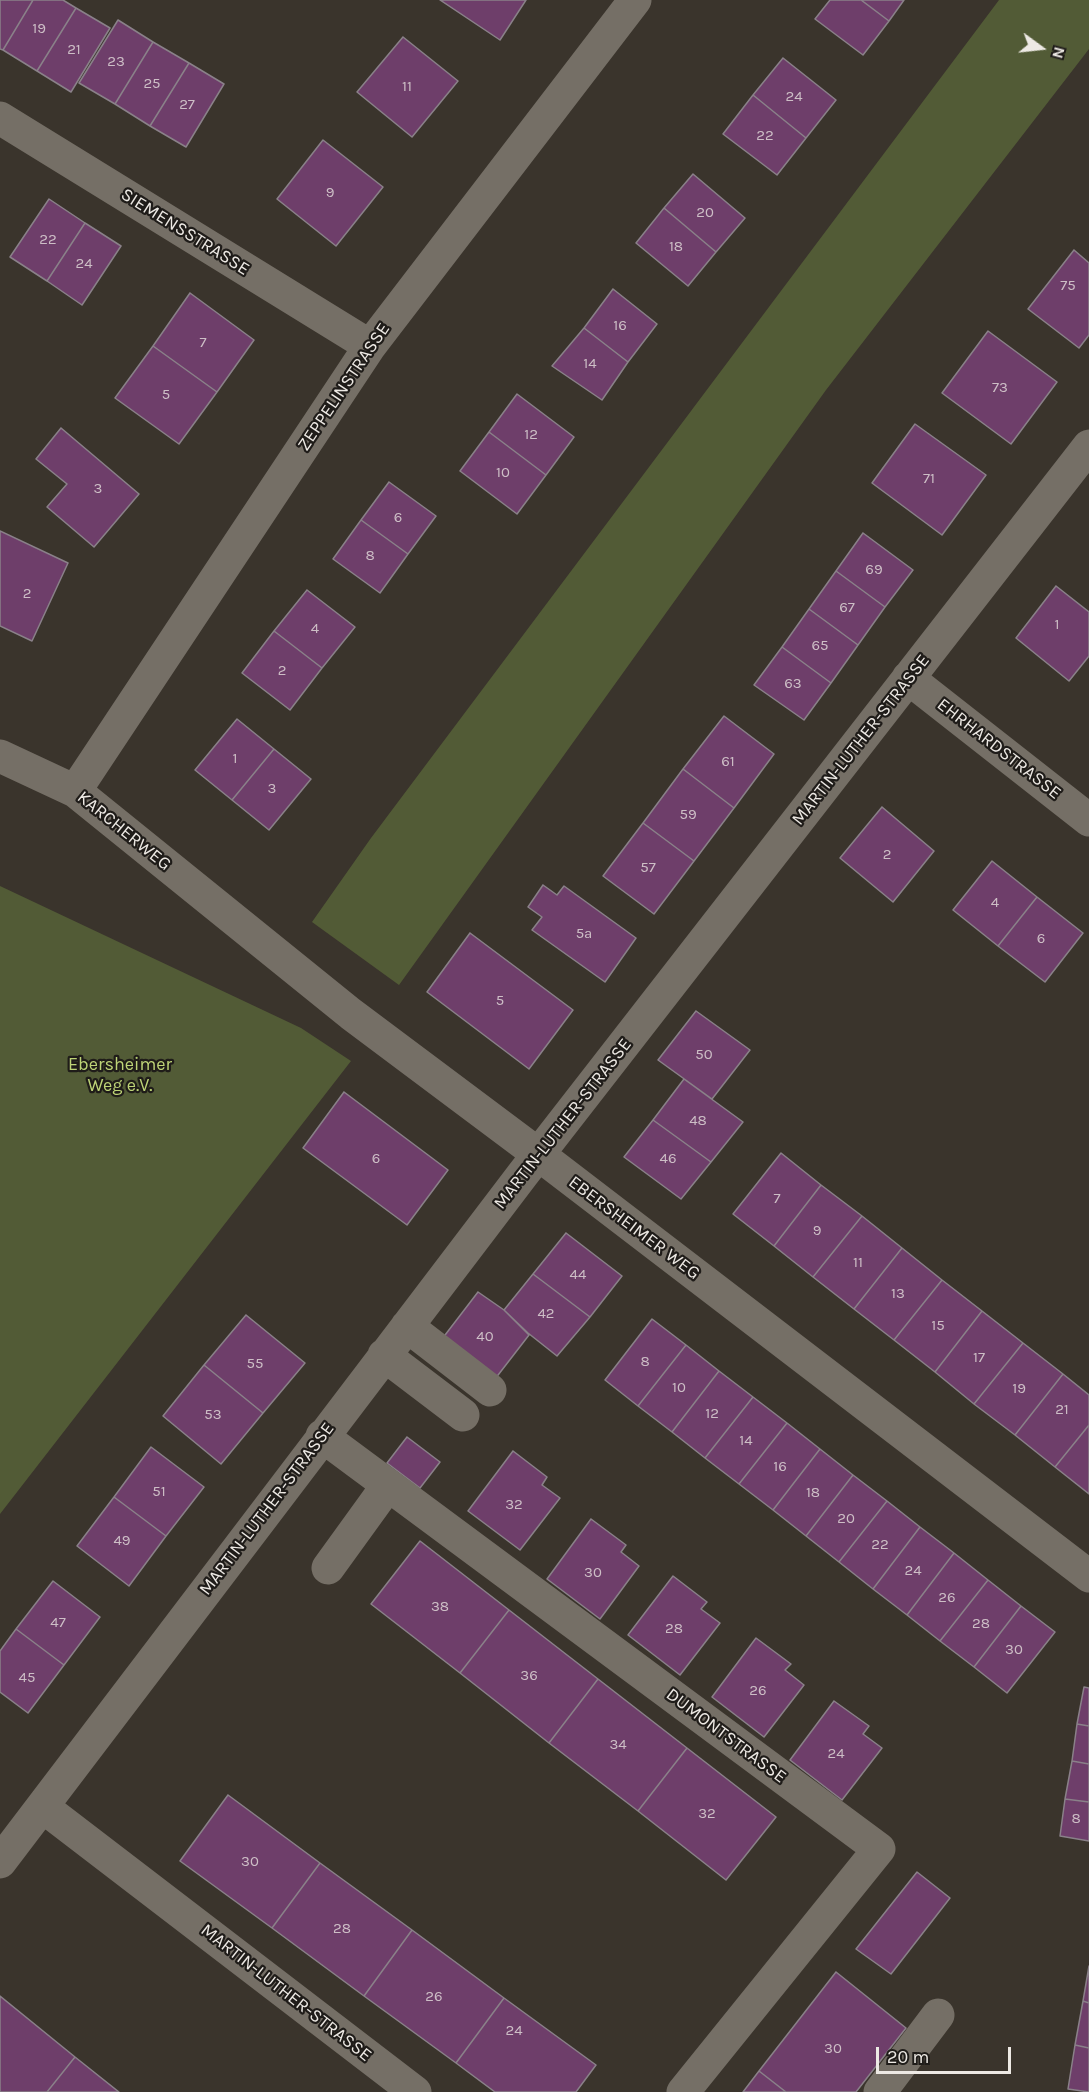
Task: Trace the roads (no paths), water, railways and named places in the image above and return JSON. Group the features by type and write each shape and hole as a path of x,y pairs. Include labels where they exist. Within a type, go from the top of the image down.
{"street":[{"name":"ZEPPELINSTRASSE","path":"75,791 370,345 635,0"},
{"name":"SIEMENSSTRASSE","path":"0,118 370,345"},
{"name":"MARTIN-LUTHER-STRASSE","path":"0,1862 538,1154 1089,446"},
{"name":"EHRHARDSTRASSE","path":"909,678 1089,820"},
{"name":"KARCHERWEG","path":"0,756 75,791 181,877"},
{"name":"EBERSHEIMER WEG","path":"181,877 351,1014 538,1154 1089,1576"},
{"path":"407,1326 490,1390"},
{"path":"384,1355 463,1415"},
{"name":"DUMONTSTRASSE","path":"322,1436 879,1849 683,2092"},
{"path":"328,1568 388,1485"},
{"name":"MARTIN-LUTHER-STRASSE","path":"44,1807 415,2092"},
{"path":"880,2092 938,2015"}],"park label":[{"name":"Ebersheimer Weg e.V.","path":"120,1075"}]}
